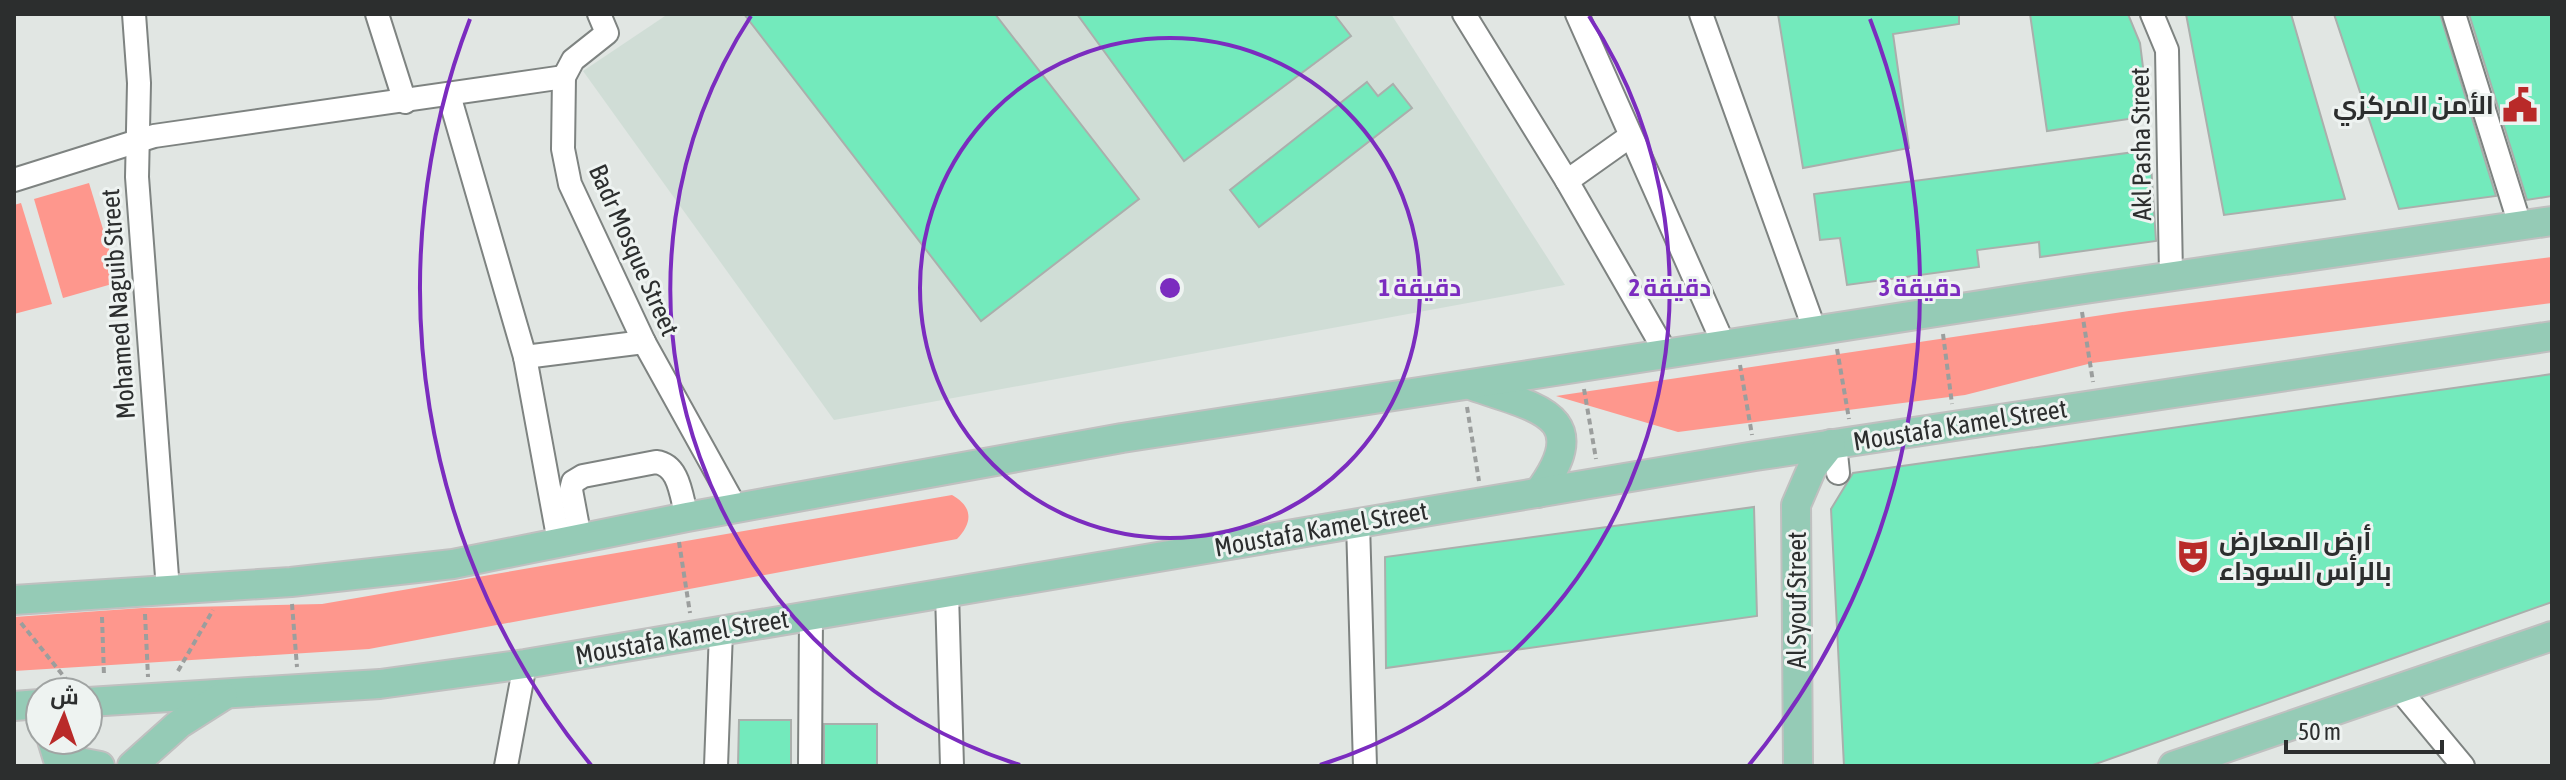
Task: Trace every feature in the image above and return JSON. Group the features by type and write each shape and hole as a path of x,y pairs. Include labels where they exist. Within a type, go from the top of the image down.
{"main road":[{"path":"14,600 291,582 453,564 736,508 1108,441 1940,311 2552,221"},
{"name":"Moustafa Kamel Street","path":"104,701 380,684 525,664 1755,456 2552,336"},
{"path":"1466,385 1539,408 1558,426 1562,457 1538,493"},
{"name":"Al Syouf Street","path":"1798,766 1796,505 1812,468 1840,443"},
{"path":"2173,766 2552,636"},
{"path":"132,766 179,724 229,693"},
{"path":"61,766 79,762 100,766"}],"street":[{"name":"Mohamed Naguib Street","path":"134,14 156,591"},
{"path":"377,14 405,102"},
{"path":"14,180 137,141 564,77 573,60 607,33 599,14"},
{"path":"1464,14 1567,181 1666,353"},
{"path":"1577,14 1629,137 1730,344"},
{"path":"1701,14 1824,329"},
{"name":"Akl Pasha Street","path":"2152,14 2167,50 2171,276"},
{"path":"2454,14 2520,225"},
{"name":"Badr Mosque Street","path":"564,77 563,149 570,184 644,342 736,508"},
{"path":"449,95 525,357 570,540"},
{"path":"1567,181 1629,137"},
{"path":"525,357 644,342"},
{"path":"1838,473 1840,443"},
{"path":"570,540 573,482 583,476 656,462 667,464 675,473 681,519"},
{"path":"1358,523 1365,766"},
{"path":"947,593 952,766"},
{"path":"810,766 811,616"},
{"path":"708,633 716,766"},
{"path":"506,766 525,664"},
{"path":"2399,689 2463,766"}],"path":[{"path":"2078,290 2097,405"},
{"path":"1940,311 1955,426"},
{"path":"1824,329 1840,443"},
{"path":"1730,344 1755,456"},
{"path":"1580,367 1599,482"},
{"path":"1466,385 1482,502"},
{"path":"681,519 708,633"},
{"path":"291,582 298,689"},
{"path":"156,697 226,587"},
{"path":"156,591 156,697"},
{"path":"98,676 101,595"},
{"path":"14,615 64,676"}],"shaded area":[{"path":"668,14 1391,14 1565,285 834,420 583,71"},
{"path":"89,183 119,282 63,298 34,199"},
{"path":"21,203 52,304 14,314 14,205"},
{"path":"2552,257 2552,303 2092,363 1965,395 1678,432 1556,396 2129,311"},
{"path":"952,495 964,505 968,515 966,527 957,539 369,649 14,671 14,617 142,608 322,604"}],"building":[{"path":"744,14 995,14 1139,199 981,321"},
{"path":"1077,14 1334,14 1351,36 1184,161"},
{"path":"1778,14 1959,14 1959,24 1893,34 1909,148 1803,168"},
{"path":"2030,14 2128,14 2140,43 2149,116 2047,131"},
{"path":"2186,14 2291,14 2345,199 2224,215"},
{"path":"2334,14 2440,14 2496,196 2399,209"},
{"name":"الأمن المركزي","path":"2469,14 2552,14 2552,196 2527,200"},
{"path":"1367,82 1378,96 1393,84 1412,108 1259,227 1230,190"},
{"path":"2150,150 2156,241 2040,257 2039,242 1977,250 1979,267 1847,285 1840,238 1820,240 1814,194"},
{"name":"أرض المعارض بالرأس السوداء","path":"2552,374 2552,602 2090,766 1844,766 1831,509 1853,473"},
{"path":"1754,507 1757,616 1386,668 1385,557"},
{"path":"739,720 791,720 791,766 738,766"},
{"path":"824,724 877,724 877,766 824,766"}],"place":[{"name":"الأمن المركزي","path":"2520,105"},
{"name":"أرض المعارض بالرأس السوداء","path":"2193,556"}]}
